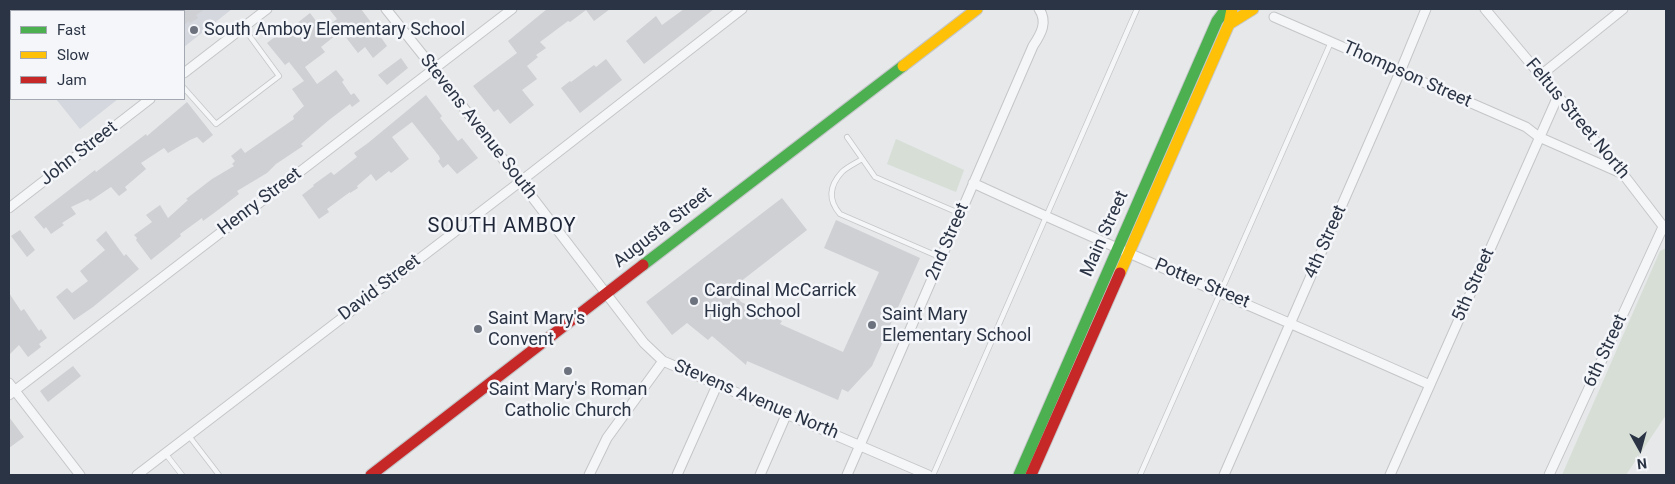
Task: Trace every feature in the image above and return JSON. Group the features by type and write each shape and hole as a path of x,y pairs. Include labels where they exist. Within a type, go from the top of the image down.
{"main road":[{"name":"Augusta Street","path":"371,475 977,9"},
{"name":"Main Street","path":"1031,475 1218,21 1226,9"},
{"name":"Main Street","path":"1019,475 1229,24 1232,9"},
{"path":"1229,24 1253,9"}],"street":[{"path":"185,72 267,9"},
{"name":"Stevens Avenue South","path":"386,9 607,294"},
{"name":"Henry Street","path":"11,389 512,9"},
{"name":"David Street","path":"136,475 521,181 742,9"},
{"name":"2nd Street","path":"847,475 973,183 1043,29 1043,14 1039,9"},
{"name":"4th Street","path":"1224,475 1426,9"},
{"name":"Feltus Street North","path":"1485,9 1623,174 1665,229"},
{"path":"1541,75 1622,9"},
{"name":"Thompson Street","path":"1274,17 1526,127 1539,136 1623,174"},
{"name":"5th Street","path":"1390,475 1558,96"},
{"name":"John Street","path":"9,208 149,100"},
{"name":"Potter Street","path":"973,183 1123,251 1290,322 1430,385"},
{"name":"6th Street","path":"1549,475 1665,229"},
{"name":"Stevens Avenue North","path":"607,294 644,343 663,360 928,475"},
{"path":"589,475 607,438 663,360"},
{"path":"678,475 718,383"},
{"path":"11,389 80,475"},
{"path":"760,475 787,413"}],"lane":[{"path":"933,475 1137,9"},
{"path":"185,89 216,124 279,76 242,27"},
{"path":"1140,475 1331,42"},
{"path":"847,137 875,177 961,214"},
{"path":"862,159 842,171 831,189 833,205 840,214 942,258"},
{"path":"188,435 219,475"},
{"path":"165,453 182,475"}],"shaded area":[{"name":"South Amboy Elementary School","path":"232,9 185,46 185,10 46,10"},
{"path":"57,100 117,100 80,129"},
{"path":"896,139 964,170 956,192 887,164"},
{"path":"1666,248 1666,415 1626,475 1562,475 1660,251"}],"building":[{"path":"205,9 196,15 198,18 185,24 184,10"},
{"path":"329,9 361,9 373,25 375,24 387,46 373,58 365,47 358,53 341,31 321,47 325,52 305,67 317,84 336,70 344,80 342,82 351,95 354,93 360,101 352,107 350,104 301,144 303,146 276,164 267,173 237,191 239,194 203,221 202,218 180,234 181,236 151,260 134,235 152,222 146,215 160,205 168,218 188,200 186,199 212,179 234,166 232,164 235,161 231,156 241,148 245,153 294,119 293,116 304,106 292,89 304,81 289,62 285,65 267,43 276,36 278,38 288,30 296,30 296,24 310,13 323,30 337,19"},
{"path":"547,9 610,9 594,21 586,10 540,42 546,48 536,55 538,57 527,66 537,79 522,90 534,105 510,124 498,109 494,112 473,86 517,53 508,41"},
{"path":"684,9 714,9 644,64 626,41 656,16 662,25"},
{"path":"401,58 408,68 387,85 378,75"},
{"path":"606,59 622,80 580,113 561,88"},
{"path":"426,95 442,116 440,118 458,141 462,138 478,158 457,174 448,164 443,168 438,161 440,159 439,156 412,122 392,137 409,159 391,173 389,171 376,181 371,174 357,186 358,188 327,209 329,212 319,219 302,195 331,172 334,175 357,157 354,153"},
{"path":"187,102 213,135 203,143 197,137 168,153 164,148 141,163 146,169 125,187 127,190 119,196 111,187 90,201 88,199 71,207 76,214 62,223 64,225 51,234 34,217 95,170 96,172 146,134 147,136"},
{"path":"782,198 807,230 731,289 741,302 782,321 780,324 843,352 879,272 824,248 836,220 920,258 872,366 848,392 842,389 838,400 747,361 746,365 712,336 708,340 687,323 672,335 646,302"},
{"path":"20,230 35,250 27,257 11,236"},
{"path":"106,231 124,256 126,254 139,269 93,307 74,320 56,297 67,288 72,293 88,281 80,271 105,250 96,240"},
{"path":"9,293 21,311 24,309 39,331 41,329 47,338 39,344 41,347 28,357 19,345 9,355"},
{"path":"73,366 81,376 48,402 40,391"},
{"path":"9,417 24,437 9,448"}],"traffic: fast":[{"path":"1019,475 1217,21 1226,9"},
{"path":"643,265 903,66"}],"traffic: slow":[{"path":"903,66 977,9"},
{"path":"1120,273 1229,24 1232,9"},
{"path":"1229,24 1253,9"}],"traffic: jam":[{"path":"371,475 643,265"},
{"path":"1031,475 1120,273"}],"place":[{"name":"South Amboy Elementary School","path":"194,30"},
{"name":"Cardinal McCarrick High School","path":"694,301"},
{"name":"Saint Mary Elementary School","path":"872,325"},
{"name":"Saint Mary's Convent","path":"478,329"},
{"name":"Saint Mary's Roman Catholic Church","path":"568,371"}],"district":[{"name":"SOUTH AMBOY","path":"502,227"}]}
